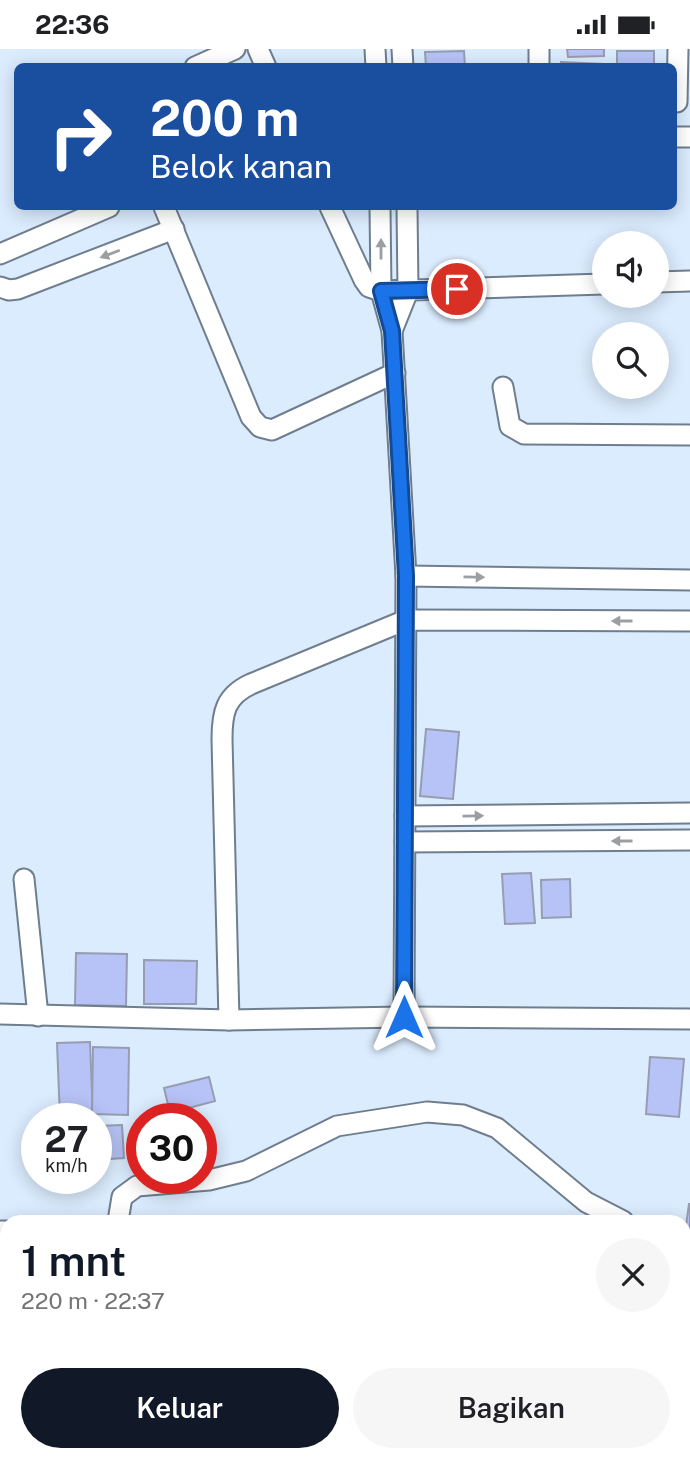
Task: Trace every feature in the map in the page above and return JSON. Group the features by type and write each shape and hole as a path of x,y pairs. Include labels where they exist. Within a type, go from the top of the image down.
{"street":[{"path":"204,63 235,49"},
{"path":"678,49 680,102"},
{"path":"0,254 102,210"},
{"path":"165,210 251,417 260,427 272,430 395,373"},
{"path":"331,210 364,280 369,287 381,291 592,284"},
{"path":"380,210 381,291 392,331 406,576 404,1017"},
{"path":"392,331 408,291 407,210"},
{"path":"0,287 9,291 18,289 174,229"},
{"path":"669,282 690,281"},
{"path":"503,387 510,426 524,434 690,435"},
{"path":"406,576 690,580"},
{"path":"229,1020 222,739 225,707 231,697 251,684 406,620 690,621"},
{"path":"405,817 690,813"},
{"path":"405,842 690,840"},
{"path":"24,879 38,1016"},
{"path":"0,1014 229,1020 404,1017 690,1019"},
{"path":"119,1215 122,1197 137,1186 209,1180 246,1171 337,1126 427,1112 463,1115 497,1128 586,1202 611,1215"}],"building":[{"path":"567,49 604,49 604,56 568,57"},
{"path":"464,51 465,63 426,63 425,52"},
{"path":"617,51 654,51 654,63 617,63"},
{"path":"426,729 459,732 453,799 420,796"},
{"path":"531,873 535,923 505,924 502,874"},
{"path":"570,879 571,917 542,918 541,880"},
{"path":"76,953 127,954 126,1006 75,1005"},
{"path":"144,960 197,961 196,1004 144,1004"},
{"path":"90,1042 92,1103 59,1103 57,1043"},
{"path":"93,1047 129,1048 126,1115 112,1115 112,1103 92,1103"},
{"path":"650,1057 684,1059 679,1117 646,1114"},
{"path":"209,1077 215,1101 168,1103 164,1088"},
{"path":"112,1125 122,1125 124,1158 112,1159"}],"route":[{"path":"404,1017 406,576 392,331 381,291 457,289"}]}
